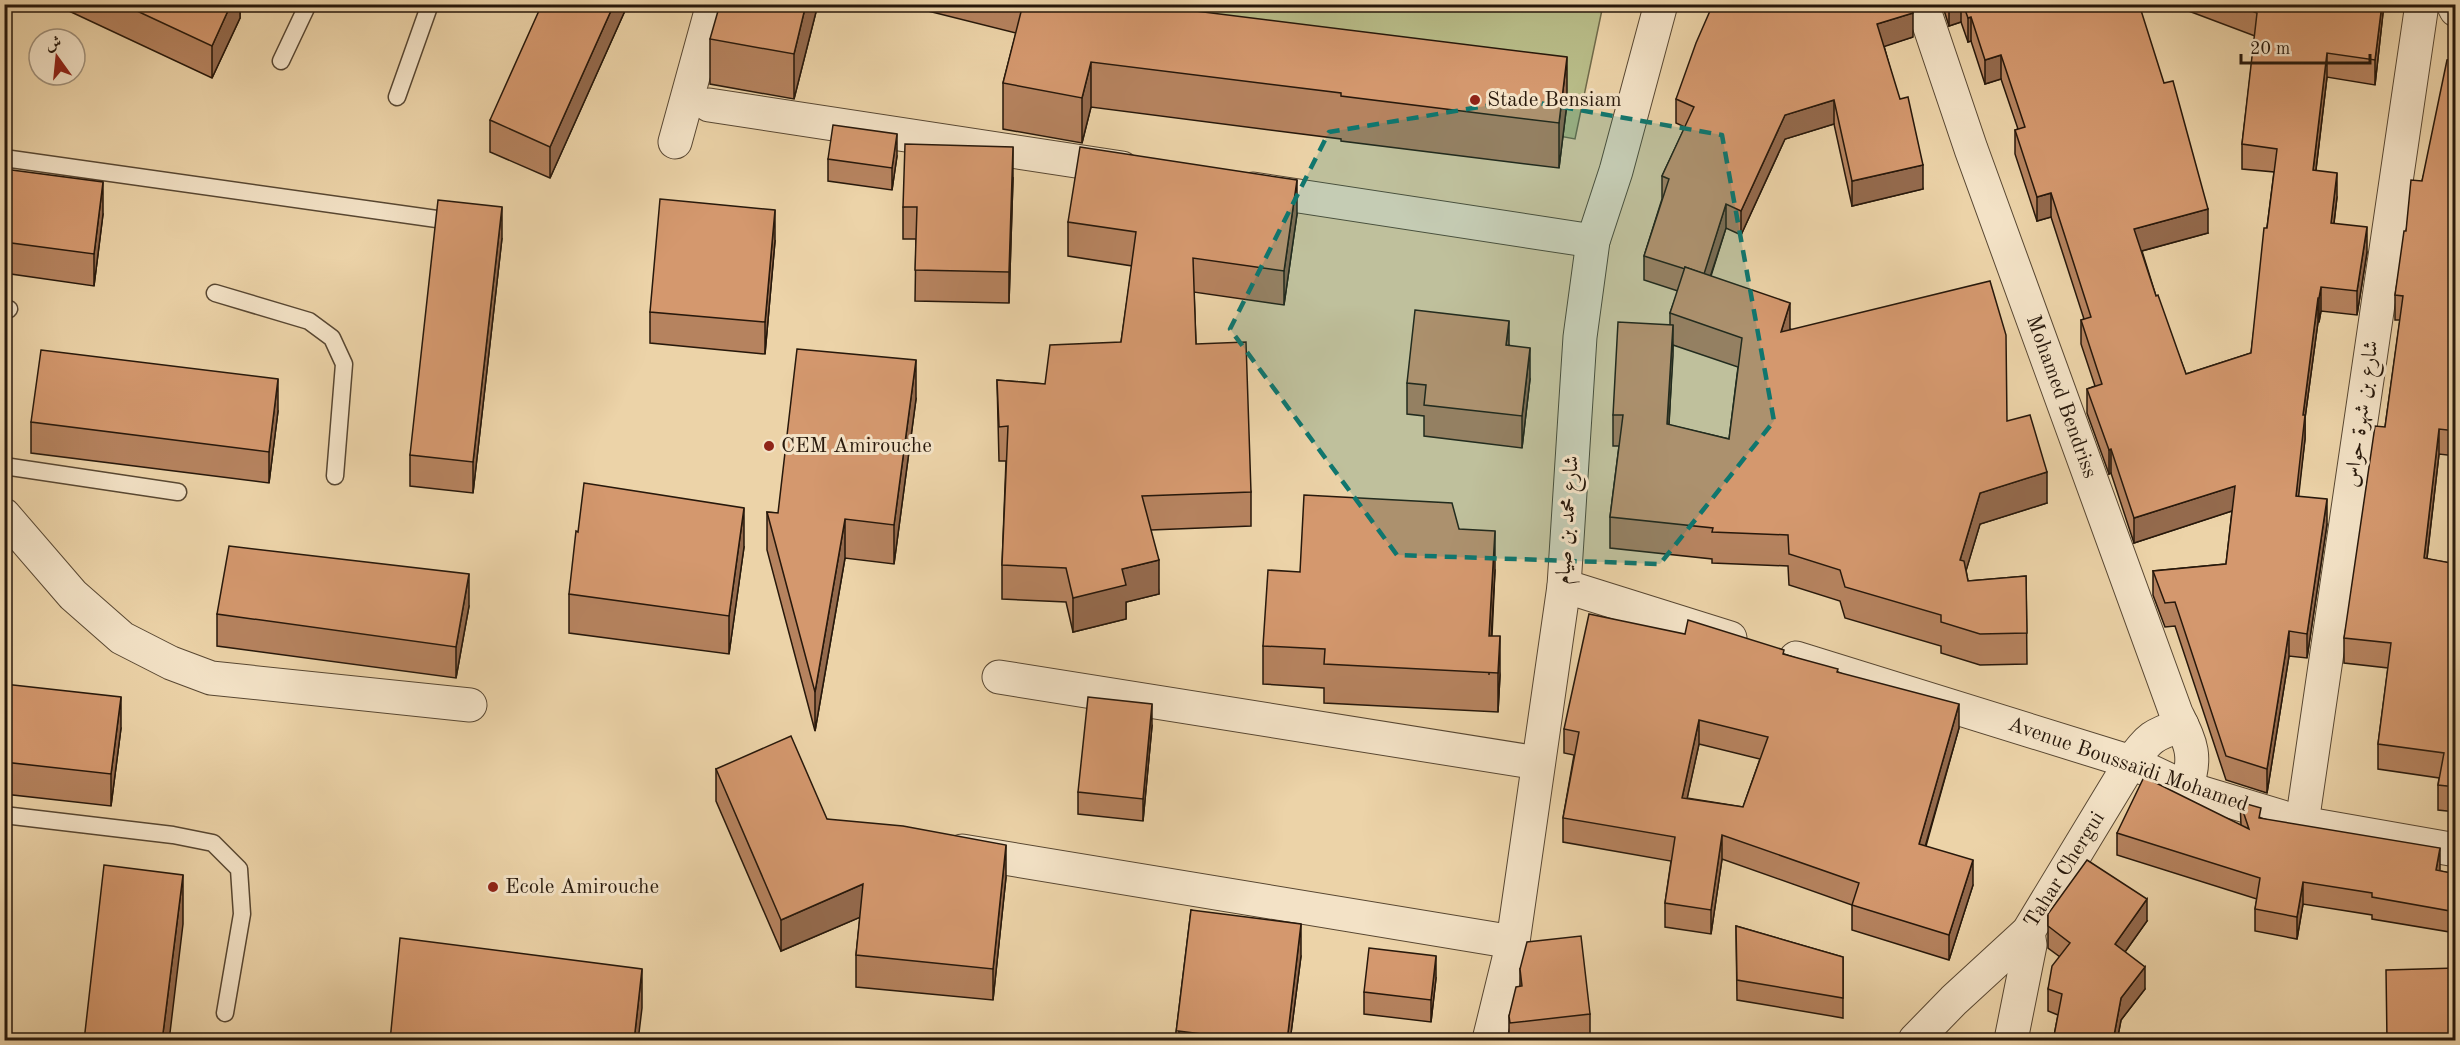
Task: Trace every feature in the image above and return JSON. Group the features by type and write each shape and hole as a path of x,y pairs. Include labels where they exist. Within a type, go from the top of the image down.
{"street":[{"path":"675,142 713,4"},
{"name":"شارع محمد بن صيام","path":"1489,1041 1513,942 1564,586 1580,337 1593,241 1616,171 1661,4"},
{"name":"Mohamed Bendriss","path":"1922,4 1975,160 2193,754 2193,765 2186,788"},
{"name":"شارع بن شهرة حواس","path":"2302,823 2422,4"},
{"path":"2453,4 2456,10"},
{"path":"710,105 1157,174"},
{"path":"1228,185 1593,241"},
{"path":"4,515 73,595 122,638 171,663 211,678 470,705"},
{"name":"Avenue Boussaïdi Mohamed","path":"1564,586 2132,762 2186,788 2302,823 2456,850"},
{"path":"999,677 1538,763"},
{"name":"Tahar Chergui","path":"1915,1041 1954,1000 2028,932 2132,762 2148,740 2182,725"},
{"path":"936,846 1513,942"},
{"path":"2011,1041 2030,945 2028,932"}],"lane":[{"path":"281,61 308,4"},
{"path":"397,97 430,4"},
{"path":"4,158 479,224"},
{"path":"214,293 309,321 332,338 344,364 335,476"},
{"path":"4,466 178,492"},
{"path":"4,815 172,835 213,843 239,869 242,914 225,1013"}],"highlighted area":[{"path":"1522,100 1722,135 1774,421 1660,564 1397,555 1230,329 1329,132"}],"green space":[{"name":"Stade Bensiam","path":"1169,5 1603,5 1575,139 1159,62"}],"building":[{"path":"122,4 231,4 212,46"},
{"path":"542,4 614,4 550,147 490,120"},
{"path":"720,4 806,4 794,54 710,39"},
{"name":"Stade Bensiam","path":"1023,4 1139,4 1567,57 1559,123 1091,62 1082,98 1003,83"},
{"path":"1713,4 1911,4 1913,13 1877,24 1900,99 1908,97 1923,165 1852,181 1834,100 1785,115 1741,211 1726,204 1704,274 1644,256 1669,179 1662,176 1694,107 1676,99"},
{"path":"1963,4 2139,4 2164,83 2173,81 2208,209 2134,229 2156,296 2158,295 2186,374 2251,353 2264,228 2267,228 2277,149 2242,144 2257,13 2235,4 2382,4 2375,60 2327,53 2313,170 2337,173 2331,223 2367,227 2357,291 2321,287 2318,298 2303,415 2305,415 2296,496 2327,499 2307,634 2289,631 2267,769 2226,756 2175,602 2165,603 2153,571 2226,564 2235,486 2134,518 2111,449 2109,450 2087,389 2102,384 2081,320 2091,317 2051,193 2037,197 2015,130 2025,127 2001,55 1985,60 1971,17 1968,18"},
{"path":"2456,58 2456,431 2439,429 2424,558 2456,564 2456,787 2438,785 2444,753 2378,744 2391,643 2344,638 2375,426 2385,427 2403,296 2395,295 2404,231 2406,231 2411,180 2422,181 2447,60"},
{"path":"833,125 897,134 892,168 828,159"},
{"path":"905,144 1013,147 1009,272 915,270 917,207 903,207"},
{"path":"1080,147 1297,180 1284,271 1193,258 1196,344 1246,342 1251,492 1142,496 1159,560 1122,569 1126,585 1073,598 1066,568 1002,565 1008,426 999,427 997,380 1045,384 1050,345 1121,342 1136,232 1068,222"},
{"path":"4,169 103,182 94,254 4,242"},
{"path":"660,199 775,210 765,322 650,312"},
{"path":"438,200 502,207 473,462 410,455"},
{"path":"1685,267 1790,303 1781,332 1990,281 2006,335 2007,421 2030,415 2047,472 1980,493 1960,560 1964,561 1968,581 2026,576 2027,633 1980,634 1941,622 1941,615 1845,587 1840,570 1789,554 1788,535 1712,532 1713,528 1610,517 1623,415 1613,415 1618,322 1673,325 1667,424 1729,439 1742,338 1670,313"},
{"path":"1415,310 1509,321 1506,345 1530,348 1522,416 1424,405 1426,385 1407,383"},
{"path":"797,349 916,360 894,525 845,519 815,692 767,512 778,513"},
{"path":"41,350 278,379 269,452 31,422"},
{"path":"584,483 744,508 729,616 569,594"},
{"path":"1304,495 1452,503 1459,529 1495,531 1489,636 1500,636 1498,673 1324,664 1325,649 1263,646 1268,570 1300,572"},
{"path":"229,546 469,574 456,647 217,614"},
{"path":"1589,614 1685,634 1688,620 1784,650 1783,654 1838,669 1837,672 1959,704 1919,844 1973,860 1949,935 1852,905 1859,883 1722,835 1711,910 1665,903 1675,837 1563,818 1579,732 1564,729","holes":["1699,720 1768,737 1743,807 1682,798"]},
{"path":"4,684 121,697 111,774 4,762"},
{"path":"1088,697 1152,704 1143,799 1078,792"},
{"path":"791,736 827,819 903,826 1006,845 993,969 856,955 863,884 781,920 716,769"},
{"path":"2144,777 2249,829 2240,802 2261,808 2259,818 2440,848 2436,870 2456,874 2456,912 2372,897 2372,893 2303,882 2297,917 2255,909 2260,878 2117,833"},
{"path":"2087,860 2147,899 2115,944 2145,967 2121,998 2113,1041 2053,1041 2062,994 2048,989 2052,966 2070,943 2048,926 2048,914"},
{"path":"104,865 183,875 162,1041 84,1041"},
{"path":"1191,910 1301,924 1287,1041 1257,1041 1178,1031 1185,1041 1175,1041"},
{"path":"1736,926 1843,957 1843,998 1737,980"},
{"path":"1581,936 1590,1014 1510,1023 1509,1016 1516,987 1522,986 1520,969 1527,942"},
{"path":"400,938 642,969 634,1041 390,1041"},
{"path":"1369,948 1436,956 1431,1000 1364,992"},
{"path":"2456,968 2456,1041 2387,1041 2386,970"}],"place":[{"name":"Stade Bensiam","path":"1475,100"},
{"name":"CEM Amirouche","path":"769,446"},
{"name":"Ecole Amirouche","path":"493,887"}]}
